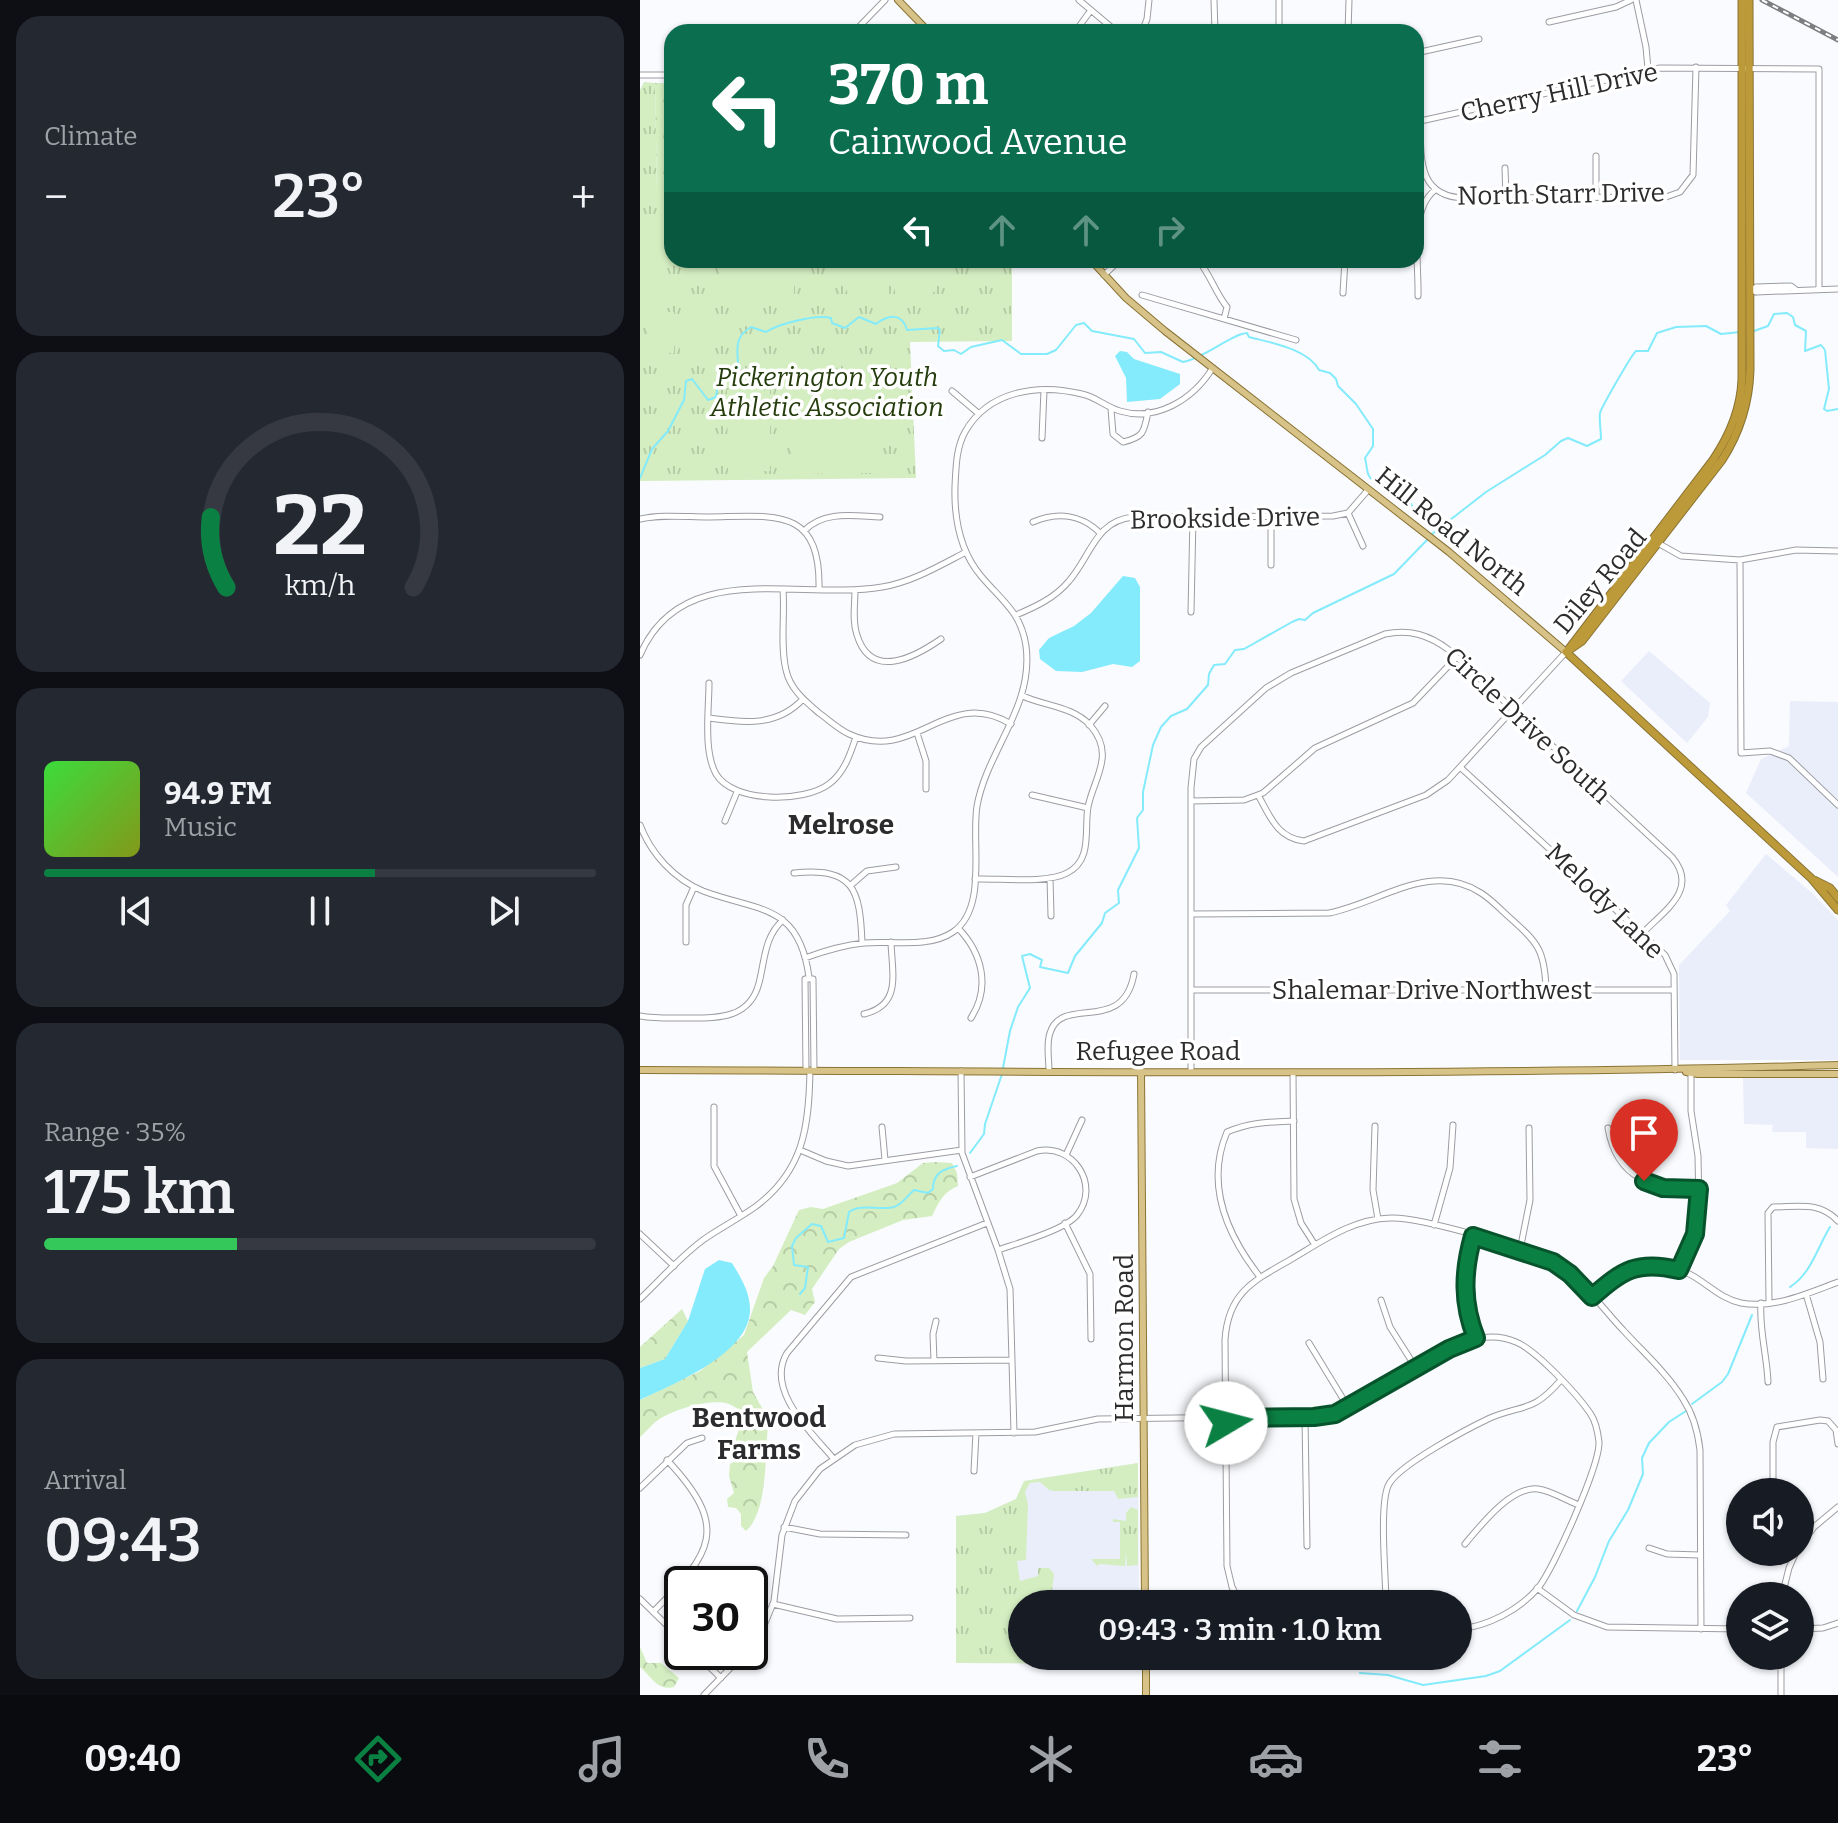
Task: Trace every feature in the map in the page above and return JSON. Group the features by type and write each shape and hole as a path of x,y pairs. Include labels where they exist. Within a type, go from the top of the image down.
{"highway":[{"name":"Diley Road","path":"1566,652 1655,541 1713,460 1729,434 1741,394 1748,290 1746,68 1742,0"},
{"name":"Diley Road","path":"1746,68 1749,0"},
{"name":"Hill Road North","path":"1566,652 1827,892"},
{"path":"1827,892 1838,898"},
{"path":"1827,892 1838,910"}],"main road":[{"path":"898,0 921,24"},
{"name":"Hill Road North","path":"1098,268 1142,313 1420,530 1566,652"},
{"name":"Refugee Road","path":"640,1070 1675,1070 1804,1074 1826,1074 1838,1070"},
{"name":"Refugee Road","path":"1691,1071 1838,1070"},
{"name":"Harmon Road","path":"1141,1071 1145,1590"},
{"path":"1146,1670 1146,1695"}],"street":[{"path":"862,24 885,0"},
{"path":"1079,0 1108,24"},
{"path":"1145,24 1149,0"},
{"path":"1214,0 1215,24"},
{"path":"1279,0 1279,24"},
{"path":"1348,24 1349,0"},
{"path":"1549,22 1634,0 1646,47 1648,69"},
{"path":"1081,24 1091,10"},
{"path":"1424,51 1479,39"},
{"name":"North Starr Drive","path":"1424,170 1435,190 1458,198 1666,197 1680,192 1690,181 1694,168 1696,67"},
{"name":"Cherry Hill Drive","path":"1424,121 1648,69 1819,69 1819,289"},
{"path":"640,75 664,75"},
{"path":"1596,156 1596,197"},
{"path":"1505,168 1506,198"},
{"path":"1424,201 1435,190"},
{"path":"1104,275 1111,268"},
{"path":"1205,268 1216,293 1227,307 1224,319"},
{"path":"1343,293 1345,268"},
{"path":"1418,268 1418,296"},
{"path":"1748,290 1791,286 1796,289 1838,289"},
{"path":"1142,295 1296,340"},
{"path":"805,958 862,943 938,940 958,928 972,905 978,804 986,775 1023,696 1027,669 1026,647 1016,615 980,575 966,552 957,522 956,471 960,442 978,414 1004,396 1044,390 1084,394 1124,412 1166,409 1200,385 1212,369"},
{"path":"1042,438 1044,390"},
{"path":"952,391 978,414"},
{"path":"1111,407 1113,434 1123,442 1141,435 1148,412"},
{"name":"Brookside Drive","path":"1016,615 1048,600 1065,586 1100,533 1112,522 1125,518 1327,517 1348,513 1368,490"},
{"path":"1348,513 1363,546"},
{"path":"640,519 770,516 787,519 813,542 818,556 819,590"},
{"path":"804,531 828,517 880,517"},
{"path":"1033,522 1051,517 1070,517 1084,521 1100,533"},
{"path":"1191,612 1193,517"},
{"path":"1271,517 1271,565"},
{"path":"1655,541 1681,556 1740,560 1796,550 1838,551"},
{"path":"640,655 664,619 692,599 722,591 855,590 905,581 966,552"},
{"path":"1740,560 1741,753 1770,751 1789,758 1838,805"},
{"path":"783,590 786,671 791,684 803,699 840,730 856,737 887,741 917,733 949,717 971,712 986,713 1011,724"},
{"path":"855,590 856,633 862,645 878,659 891,662 905,660 941,639"},
{"name":"Circle Drive South","path":"1191,1071 1192,766 1201,747 1278,680 1371,639 1392,633 1428,637 1456,658 1672,857 1681,869 1681,890 1642,934"},
{"path":"1258,795 1279,830 1290,838 1304,841 1426,795 1442,785 1460,767 1566,652"},
{"path":"1191,801 1244,800 1258,795 1311,750 1411,705 1456,658"},
{"path":"709,683 708,746 712,766 724,784 737,792 793,795 821,789 842,770 856,737"},
{"path":"975,879 1050,878 1066,874 1080,861 1086,847 1088,808 1099,779 1102,757 1097,735 1089,725 1070,712 1023,696"},
{"path":"709,718 772,720 789,712 803,699"},
{"path":"1089,725 1105,706"},
{"path":"917,733 926,761 926,789"},
{"name":"Melody Lane","path":"1460,767 1668,960 1674,974 1675,1070"},
{"path":"725,821 737,792"},
{"path":"1032,795 1088,808"},
{"path":"640,825 641,833 662,862 694,887 759,906 783,920 796,936 809,977 805,979 810,1070 809,1114 800,1150 776,1188 702,1241 640,1299"},
{"path":"851,885 867,871 896,867"},
{"path":"794,873 831,872 851,885 860,907 862,943"},
{"path":"1050,878 1051,916"},
{"path":"1191,914 1329,913 1424,881 1454,881 1486,896 1533,939 1545,964 1546,990"},
{"path":"686,942 686,905 694,887"},
{"path":"640,1016 715,1018 730,1016 743,1009 756,993 769,937 783,920"},
{"path":"958,928 975,950 982,969 981,998 971,1018"},
{"path":"864,1014 883,1007 890,997 891,942"},
{"path":"1049,1071 1048,1038 1055,1023 1069,1014 1097,1013 1111,1008 1127,994 1134,974"},
{"name":"Shalemar Drive Northwest","path":"1191,990 1674,990"},
{"path":"961,1071 962,1150 1010,1289 1014,1433"},
{"path":"1293,1071 1294,1199 1301,1223 1315,1245"},
{"path":"1679,1270 1695,1234 1699,1189 1698,1156 1691,1115 1691,1071"},
{"path":"714,1107 714,1166 741,1216"},
{"path":"1066,1155 1082,1120"},
{"path":"1260,1277 1223,1215 1218,1195 1219,1156 1227,1132 1251,1122 1294,1121"},
{"path":"1434,1225 1450,1168 1453,1125"},
{"path":"1375,1126 1373,1190 1378,1219"},
{"path":"882,1127 885,1160"},
{"path":"1520,1250 1530,1200 1529,1128"},
{"path":"1608,1128 1616,1152 1636,1176 1655,1186 1699,1189"},
{"path":"970,1177 1044,1149 1066,1155 1080,1168 1086,1188 1081,1209 1072,1220 998,1250"},
{"path":"800,1150 844,1166 962,1150"},
{"path":"1768,1382 1767,1351 1761,1333 1768,1213 1773,1207 1820,1207 1828,1210 1838,1221"},
{"path":"1234,1590 1227,1566 1225,1340 1228,1318 1237,1298 1260,1277 1354,1225 1399,1218 1520,1250 1563,1268 1677,1390 1691,1415 1700,1450 1701,1629"},
{"path":"833,1458 785,1394 780,1374 787,1353 851,1277 987,1223"},
{"path":"1065,1223 1090,1274 1091,1339"},
{"path":"640,1234 674,1266"},
{"path":"1473,1236 1463,1280 1468,1315 1476,1338"},
{"path":"1592,1297 1616,1277 1635,1267 1656,1265 1679,1270 1731,1301 1765,1303 1806,1294 1838,1282"},
{"path":"1806,1294 1820,1342 1823,1379"},
{"path":"1381,1300 1387,1321 1416,1368"},
{"path":"934,1361 936,1321"},
{"path":"768,1616 773,1604 784,1527 803,1488 833,1458 855,1445 894,1434 1035,1432 1098,1419 1328,1416 1449,1349 1476,1338 1497,1337 1518,1343 1547,1365 1589,1412 1598,1438 1595,1467 1537,1588 1494,1620 1472,1627"},
{"path":"1309,1343 1348,1407"},
{"path":"878,1358 892,1361 1012,1360"},
{"path":"1386,1590 1385,1513 1387,1491 1393,1478 1409,1464 1491,1418 1532,1405 1560,1381"},
{"path":"1305,1417 1307,1546"},
{"path":"1773,1478 1773,1442 1777,1427 1828,1421 1836,1430 1838,1444"},
{"path":"974,1471 976,1433"},
{"path":"640,1488 687,1443 702,1438"},
{"path":"653,1612 694,1569 706,1541 706,1520 700,1500 667,1460"},
{"path":"1465,1544 1507,1500 1525,1490 1546,1491 1579,1505"},
{"path":"1814,1527 1838,1507"},
{"path":"784,1527 820,1534 906,1535"},
{"path":"1649,1548 1667,1554 1700,1555"},
{"path":"1537,1588 1574,1615 1600,1626 1726,1629"},
{"path":"640,1599 664,1623"},
{"path":"773,1604 837,1619 910,1618"},
{"path":"1814,1628 1838,1623"},
{"path":"713,1670 721,1678"},
{"path":"704,1695 729,1670"},
{"path":"1781,1670 1781,1695"}],"shaded area":[{"path":"1649,651 1710,703 1708,717 1687,743 1621,681"},
{"path":"1790,701 1838,702 1838,877 1746,793 1761,759 1789,746"},
{"path":"1766,854 1838,920 1838,1060 1680,1060 1679,965 1730,911 1726,905"},
{"path":"1743,1076 1838,1078 1838,1149 1806,1148 1806,1132 1772,1132 1773,1125 1744,1124"},
{"path":"1138,1463 1139,1590 1008,1590 1008,1663 956,1663 956,1516 985,1513 1016,1499 1024,1481"}],"green space":[{"name":"Pickerington Youth Athletic Association","path":"644,82 655,83 657,192 664,192 664,268 1012,268 1012,341 910,342 916,478 640,481 640,90"},
{"path":"655,83 664,83 664,192 657,192"},
{"path":"640,232 661,232 661,305 640,305"},
{"path":"720,268 794,268 794,305 720,305"},
{"path":"841,268 887,268 890,302 859,302 847,291"},
{"path":"893,268 941,268 936,289 924,300 896,304"},
{"path":"680,311 707,311 707,352 680,352"},
{"path":"647,312 674,312 674,353 647,353"},
{"path":"855,353 871,358 883,369 890,383 891,400 852,402 841,392 844,356"},
{"path":"800,358 825,358 827,393 821,401 780,402 778,388 781,376 788,365"},
{"path":"727,390 770,390 770,471 728,471"},
{"path":"827,404 834,411 834,431 846,430 845,415 851,408 890,405 891,432 885,443 873,451 873,473 792,474 790,407"},
{"path":"923,1163 952,1163 958,1186 945,1194 932,1216 903,1220 839,1249 812,1289 815,1302 805,1315 791,1310 747,1352 753,1392 768,1425 762,1497 753,1522 746,1531 741,1526 741,1514 736,1508 728,1507 727,1499 734,1493 729,1476 730,1464 738,1459 735,1441 742,1420 738,1410 721,1402 686,1407 658,1420 640,1437 640,1400 700,1371 744,1335 764,1278 773,1266 799,1210 811,1207 823,1209 897,1183"},
{"path":"682,1309 688,1321 665,1359 640,1368 640,1347"},
{"path":"1138,1463 1138,1497 1118,1499 1114,1491 1054,1491 1040,1482 1030,1483 1025,1492 1028,1504 1026,1560 1017,1561 1020,1581 1038,1576 1038,1568 1049,1568 1054,1574 1052,1590 1008,1590 1008,1663 956,1663 956,1516 985,1513 1016,1499 1024,1481"},
{"path":"1131,1507 1138,1510 1138,1565 1127,1566 1126,1552 1125,1566 1097,1566 1091,1559 1120,1559 1120,1522 1113,1522 1113,1519 1126,1521 1126,1513"},
{"path":"640,1647 647,1663 661,1663 664,1670 669,1670 679,1678 674,1687 663,1687 640,1667"}],"water":[{"path":"1120,351 1127,352 1134,359 1180,374 1180,384 1160,399 1127,402 1126,378 1115,356"},
{"path":"1123,576 1135,578 1140,587 1140,661 1132,667 1113,664 1082,672 1056,671 1040,659 1039,650 1049,638 1074,626 1091,613"},
{"path":"719,1260 732,1263 744,1284 750,1303 747,1325 738,1340 708,1365 640,1400 640,1368 665,1359 688,1321 705,1269"}],"waterway":[{"path":"1754,331 1768,326 1774,314 1787,313 1793,317 1795,325 1806,331 1805,351 1821,345 1825,350 1829,389 1824,409 1838,409"},
{"path":"640,478 652,449 668,431 684,400 686,381 692,379 708,400 716,397 719,376 722,374 735,379 738,375 738,342 751,327 766,332 797,320 824,317 845,328 859,317 876,324 894,317 902,320 907,330 938,328 938,346 944,351 954,350 961,354 971,347 1002,340 1021,354 1047,354 1056,350 1076,325 1084,323 1092,331 1134,339 1145,353 1161,352 1183,362 1247,333 1249,337 1307,357 1319,370 1330,373 1336,379 1338,386 1356,404 1373,429 1373,446 1365,458 1371,479 1378,483 1386,478 1410,501 1416,516 1443,524"},
{"path":"1432,534 1486,492 1545,455 1561,441 1568,438 1587,446 1601,439 1600,413 1605,402 1633,354 1648,351 1657,333 1676,327 1706,326 1721,334 1740,332"},
{"path":"1003,1068 1018,1007 1030,988 1022,956 1030,954 1042,960 1040,967 1068,973 1075,956 1102,923 1105,913 1119,903 1118,890 1139,848 1137,818 1143,810 1143,792 1153,745 1161,727 1171,716 1187,709 1208,685 1214,665 1225,664 1235,650 1244,649 1292,622 1305,620 1313,613 1394,574 1428,539"},
{"path":"970,1153 984,1134 1002,1074"},
{"path":"800,1294 805,1288 808,1267 794,1265 792,1246 796,1238 812,1224 821,1226 828,1242 844,1238 849,1212 859,1208 894,1207 914,1190 928,1193 940,1173 957,1166"},
{"path":"1790,1287 1808,1268 1830,1227"},
{"path":"1692,1404 1728,1374 1752,1315"},
{"path":"1577,1611 1609,1541 1628,1510 1643,1474 1642,1458 1649,1443 1669,1422 1686,1411"},
{"path":"1360,1673 1388,1675 1423,1685 1486,1676 1500,1671 1570,1620"}],"railway":[{"path":"1762,0 1838,40"}],"district":[{"name":"Melrose","path":"841,824"},
{"name":"Bentwood Farms","path":"759,1433"}],"route":[{"path":"1226,1423 1226,1418 1335,1414 1449,1349 1476,1338 1468,1315 1463,1280 1473,1236 1553,1262 1570,1274 1592,1297 1623,1272 1635,1267 1656,1265 1679,1270 1698,1223 1699,1189 1663,1188 1644,1181"}]}
